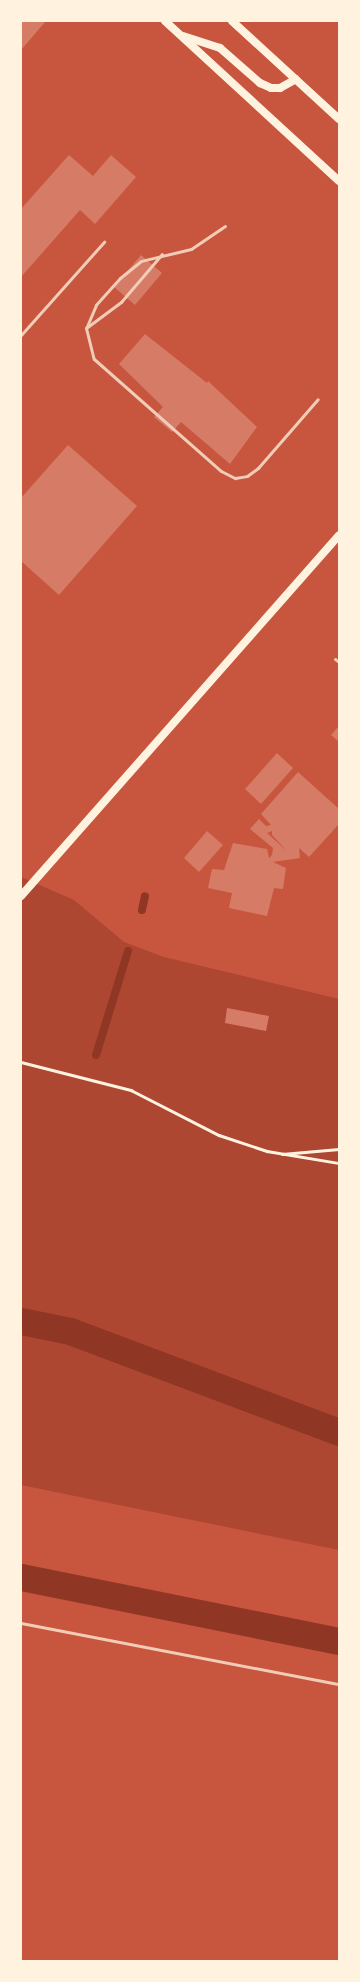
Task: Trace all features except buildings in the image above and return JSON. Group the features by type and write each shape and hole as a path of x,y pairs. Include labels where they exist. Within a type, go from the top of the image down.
{"main road":[{"path":"165,21 339,181"},
{"path":"232,21 339,118"},
{"path":"180,35 220,48 260,84 271,88 280,88 296,79"},
{"path":"21,896 339,535"}],"lane":[{"path":"225,226 191,249 163,253 141,261 120,278 96,305 86,328 94,359 221,471 235,478 247,476 258,468 318,399"},
{"path":"21,336 104,242"},
{"path":"86,328 121,302 163,253"},
{"path":"335,658 339,662"},
{"path":"21,1623 339,1684"}],"path":[{"path":"21,1062 131,1090 219,1135 267,1151 339,1163"},
{"path":"278,1154 339,1148"}],"shaded area":[{"path":"21,877 74,900 124,942 164,957 339,999 339,1550 21,1485"}],"waterway":[{"path":"142,910 145,896"},
{"path":"96,1055 128,951"},
{"path":"21,1321 70,1331 339,1432"},
{"path":"21,1577 339,1641"}]}
